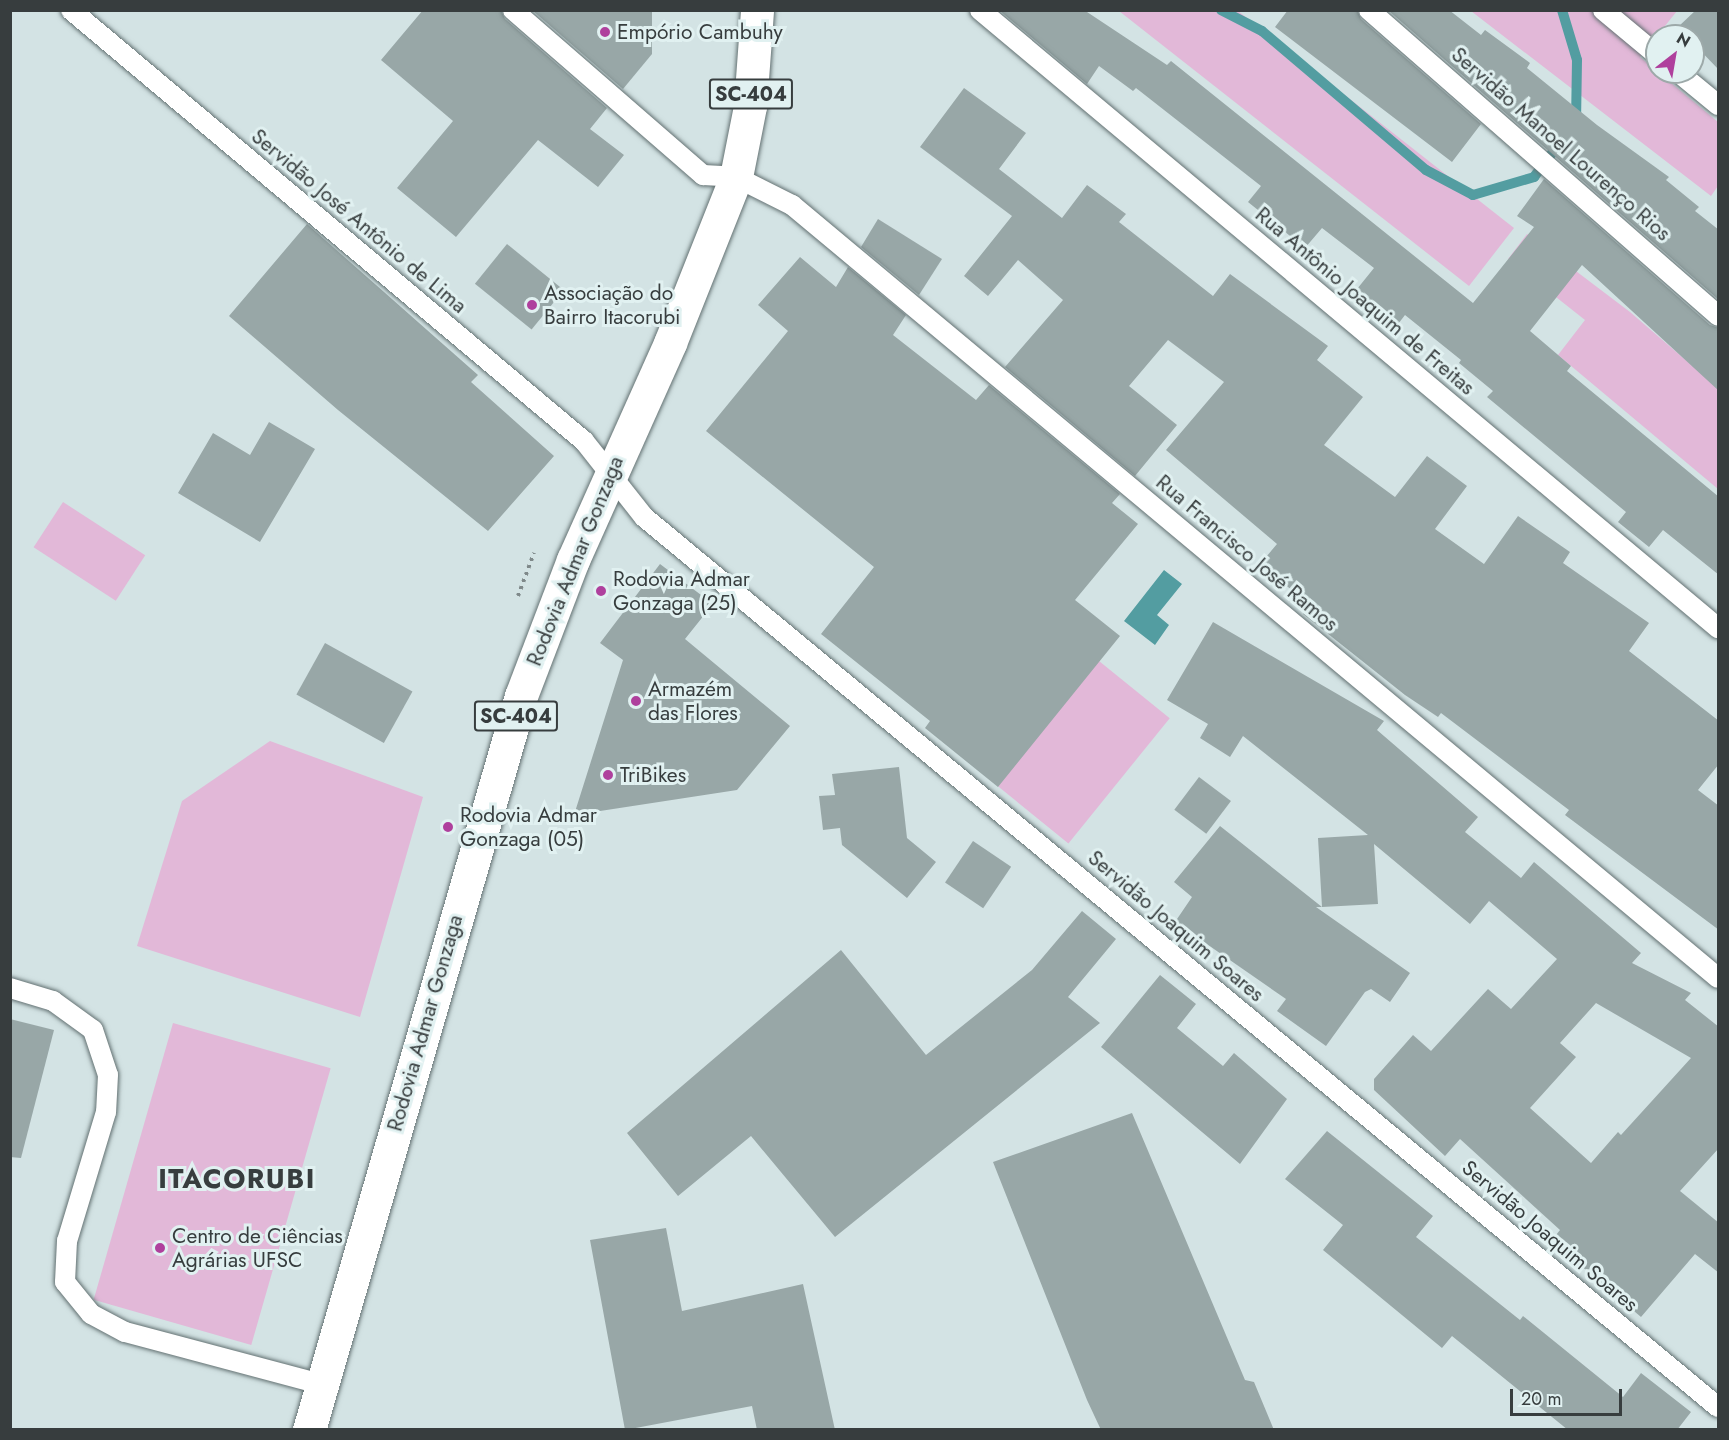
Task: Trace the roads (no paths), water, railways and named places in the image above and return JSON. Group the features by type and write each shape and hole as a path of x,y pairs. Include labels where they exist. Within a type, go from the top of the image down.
{"main road":[{"name":"Rodovia Admar Gonzaga","path":"309,1430 521,696 542,634 609,477 670,343 736,177 750,106 757,10"}],"lane":[{"name":"Servidão José Antônio de Lima","path":"71,10 584,441 609,477"},
{"path":"513,10 703,175 736,177"},
{"name":"Rua Antônio Joaquim de Freitas","path":"980,10 1719,628"},
{"name":"Servidão Manoel Lourenço Rios","path":"1369,10 1557,171 1719,316"},
{"path":"1603,10 1645,45"},
{"path":"1693,84 1719,105"},
{"name":"Rua Francisco José Ramos","path":"736,177 792,205 1719,978"},
{"name":"Servidão Joaquim Soares","path":"609,477 644,517 1719,1407"},
{"path":"10,988 53,1001 93,1030 108,1075 106,1112 67,1241 65,1282 91,1314 125,1332 321,1384"}],"water":[{"path":"1164,570 1182,584 1157,615 1169,625 1155,645 1124,621"}],"waterway":[{"path":"1221,10 1262,31 1426,170 1473,195 1534,177 1559,144"},
{"path":"1562,10 1577,60 1576,122"}],"place":[{"name":"Empório Cambuhy","path":"605,32"},
{"name":"Associação do Bairro Itacorubi","path":"532,305"},
{"name":"Rodovia Admar Gonzaga (25)","path":"601,591"},
{"name":"Armazém das Flores","path":"636,701"},
{"name":"TriBikes","path":"608,775"},
{"name":"Rodovia Admar Gonzaga (05)","path":"448,827"},
{"name":"Centro de Ciências Agrárias UFSC","path":"160,1248"}],"district":[{"name":"ITACORUBI","path":"237,1179"}]}
